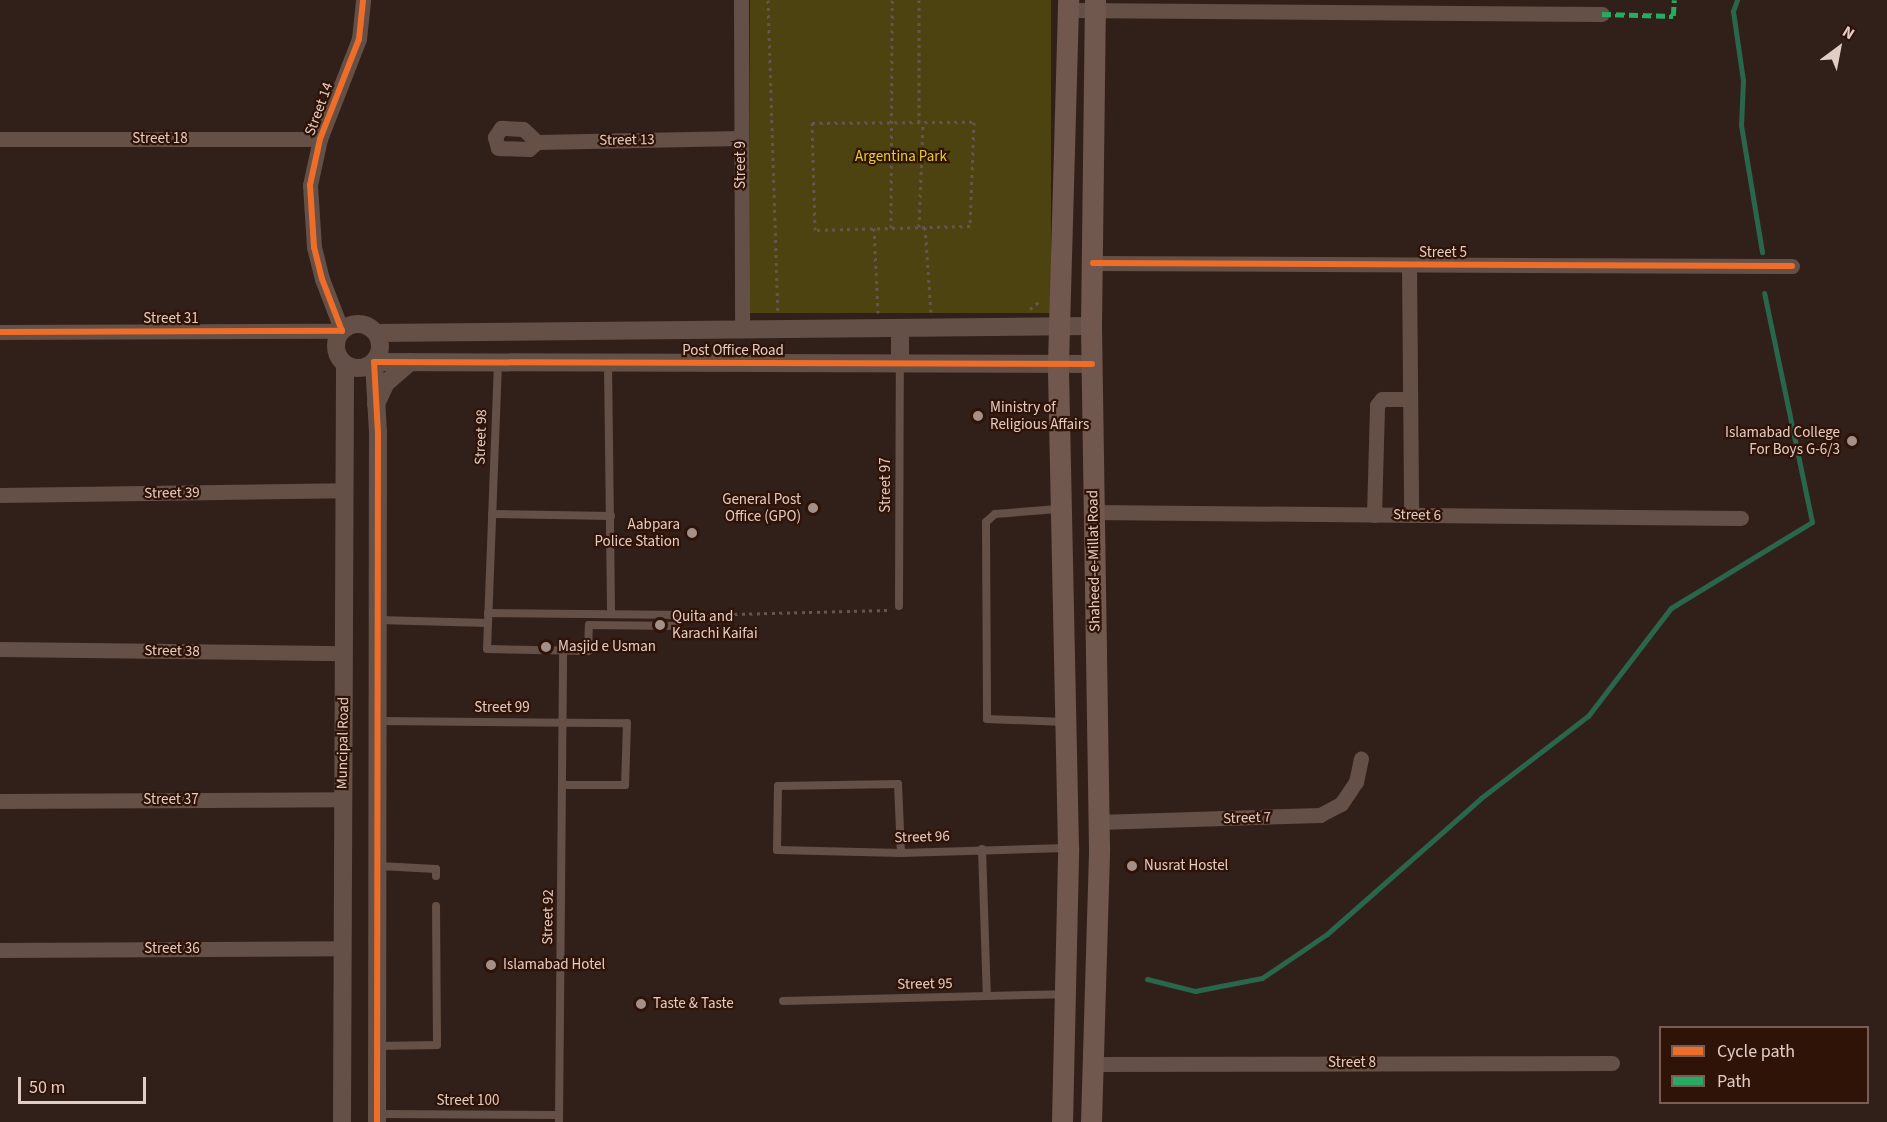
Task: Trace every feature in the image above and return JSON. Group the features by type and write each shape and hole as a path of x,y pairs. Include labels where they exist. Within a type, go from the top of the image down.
{"main road":[{"name":"Shaheed-e-Millat Road","path":"1091,1122 1099,848 1091,327 1095,4"},
{"name":"Shaheed-e-Millat Road","path":"1062,1122 1067,994 1068,848 1064,722 1064,508 1058,364 1069,5"},
{"path":"1068,848 1099,848"}],"street":[{"name":"Street 14","path":"342,331 322,279 314,247 310,185 320,139 358,39 363,0"},
{"name":"Street 9","path":"741,0 742,329"},
{"path":"1069,5 1473,6 1602,14"},
{"name":"Street 13","path":"537,142 523,129 501,128 495,137 498,148 529,149 537,142 741,138"},
{"name":"Street 18","path":"0,139 320,139"},
{"name":"Street 5","path":"1093,263 1792,266"},
{"path":"1409,265 1411,515"},
{"name":"Post Office Road","path":"375,333 742,329 878,320 900,328 936,318 1059,327 1091,327"},
{"path":"374,362 357,368 345,364 337,352 342,331 363,325 375,333 380,351 374,362 378,620 377,1118"},
{"path":"900,328 900,363"},
{"name":"Street 31","path":"0,332 342,331"},
{"name":"Post Office Road","path":"374,362 1092,364"},
{"path":"376,404 386,383 410,362"},
{"name":"Muncipal Road","path":"342,1122 345,364"},
{"path":"1374,515 1377,405 1382,399 1410,399"},
{"name":"Street 39","path":"0,495 344,490"},
{"name":"Street 6","path":"1094,512 1741,518"},
{"name":"Street 38","path":"0,649 345,653"},
{"name":"Street 7","path":"1098,822 1320,815 1341,804 1356,782 1361,759"},
{"name":"Street 37","path":"0,801 343,799"},
{"name":"Street 36","path":"0,950 343,948"},
{"name":"Street 8","path":"1092,1064 1612,1063"}],"lane":[{"name":"Street 98","path":"498,361 487,649 563,650"},
{"path":"608,363 611,614"},
{"name":"Street 97","path":"899,606 900,363"},
{"path":"1064,508 995,514 986,522 987,719 1064,722"},
{"path":"492,514 611,516"},
{"path":"488,614 687,615"},
{"path":"378,620 488,622"},
{"path":"563,650 588,651 589,625 680,626"},
{"name":"Street 92","path":"559,1118 563,650"},
{"name":"Street 99","path":"377,721 627,723 625,785 563,785"},
{"name":"Street 96","path":"901,852 898,784 778,786 777,850 901,852 1068,848"},
{"path":"982,849 987,996"},
{"path":"377,866 436,869 436,876"},
{"path":"377,1046 437,1045 436,906"},
{"name":"Street 95","path":"783,1001 1067,994"},
{"name":"Street 100","path":"377,1118 559,1118"}],"path":[{"path":"768,0 778,314 789,314"},
{"path":"891,228 894,123 892,0"},
{"path":"919,0 921,122 919,227"},
{"path":"974,122 970,226 815,231 812,123 894,123 974,122"},
{"path":"921,314 936,318 925,227"},
{"path":"874,228 878,320"},
{"path":"1025,314 1041,300 1046,289"},
{"path":"867,313 878,320"},
{"path":"878,320 889,313"},
{"path":"687,615 883,613 899,606"}],"green space":[{"name":"Argentina Park","path":"750,0 1051,0 1051,313 750,313"}],"waterway":[{"path":"1737,0 1733,11 1743,80 1741,125 1762,252"},
{"path":"1147,979 1195,991 1262,978 1327,934 1481,798 1588,716 1671,608 1812,522 1764,293"}],"marked path":[{"path":"1602,14 1673,16 1674,0"}],"cycle path":[{"path":"0,332 342,331 322,279 314,247 310,185 320,139 359,39 363,0"},
{"path":"1093,263 1792,266"},
{"path":"377,1122 378,433 374,362 1092,364"}],"place":[{"name":"Ministry of Religious Affairs","path":"978,416"},
{"name":"Islamabad College For Boys G-6/3","path":"1852,441"},
{"name":"General Post Office (GPO)","path":"813,508"},
{"name":"Aabpara Police Station","path":"692,533"},
{"name":"Quita and Karachi Kaifai","path":"660,625"},
{"name":"Masjid e Usman","path":"546,647"},
{"name":"Nusrat Hostel","path":"1132,866"},
{"name":"Islamabad Hotel","path":"491,965"},
{"name":"Taste & Taste","path":"641,1004"}]}
